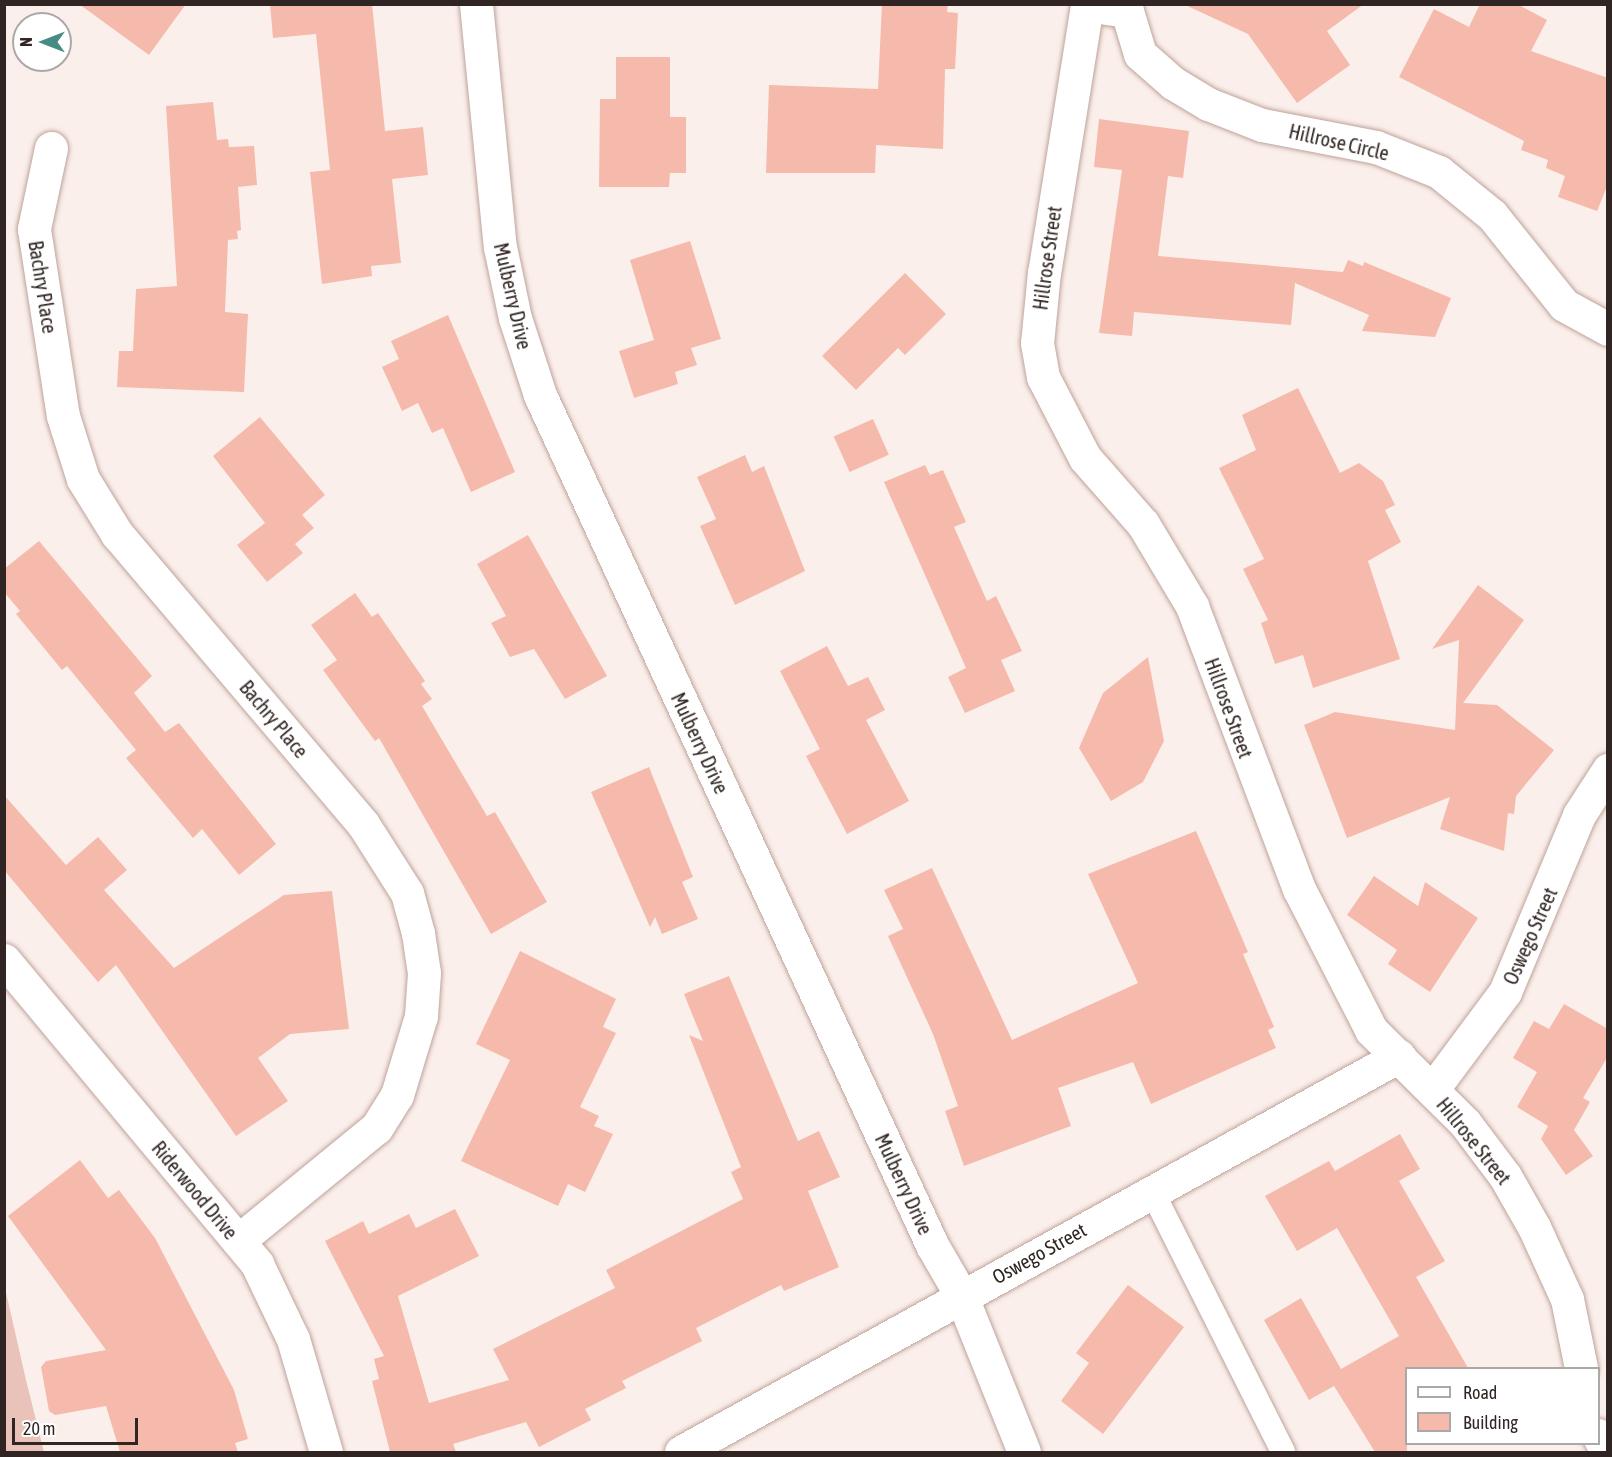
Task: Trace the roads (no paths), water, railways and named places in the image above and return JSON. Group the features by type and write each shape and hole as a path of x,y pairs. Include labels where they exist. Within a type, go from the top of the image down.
{"street":[{"name":"Mulberry Drive","path":"476,4 500,247 515,318 540,395 932,1245 962,1295 1024,1452"},
{"name":"Hillrose Circle","path":"1087,5 1130,8 1140,54 1173,83 1208,104 1262,125 1376,147 1439,172 1492,215 1564,305 1608,329"},
{"name":"Hillrose Street","path":"1087,5 1044,272 1037,343 1043,377 1085,458 1143,524 1192,606 1299,889 1371,1030 1432,1090 1505,1176 1534,1227 1567,1299 1581,1367"},
{"name":"Bachry Place","path":"51,148 34,229 63,416 83,478 117,534 363,824 407,893 418,933 424,974 421,1016 397,1095 376,1128 238,1241"},
{"name":"Oswego Street","path":"1432,1090 1505,992 1579,815 1608,770"},
{"name":"Riderwood Drive","path":"4,960 257,1264 293,1339 326,1452"},
{"name":"Oswego Street","path":"681,1452 1399,1056"},
{"path":"1600,1437 1606,1452"}],"lane":[{"path":"1152,1191 1283,1452"}]}
